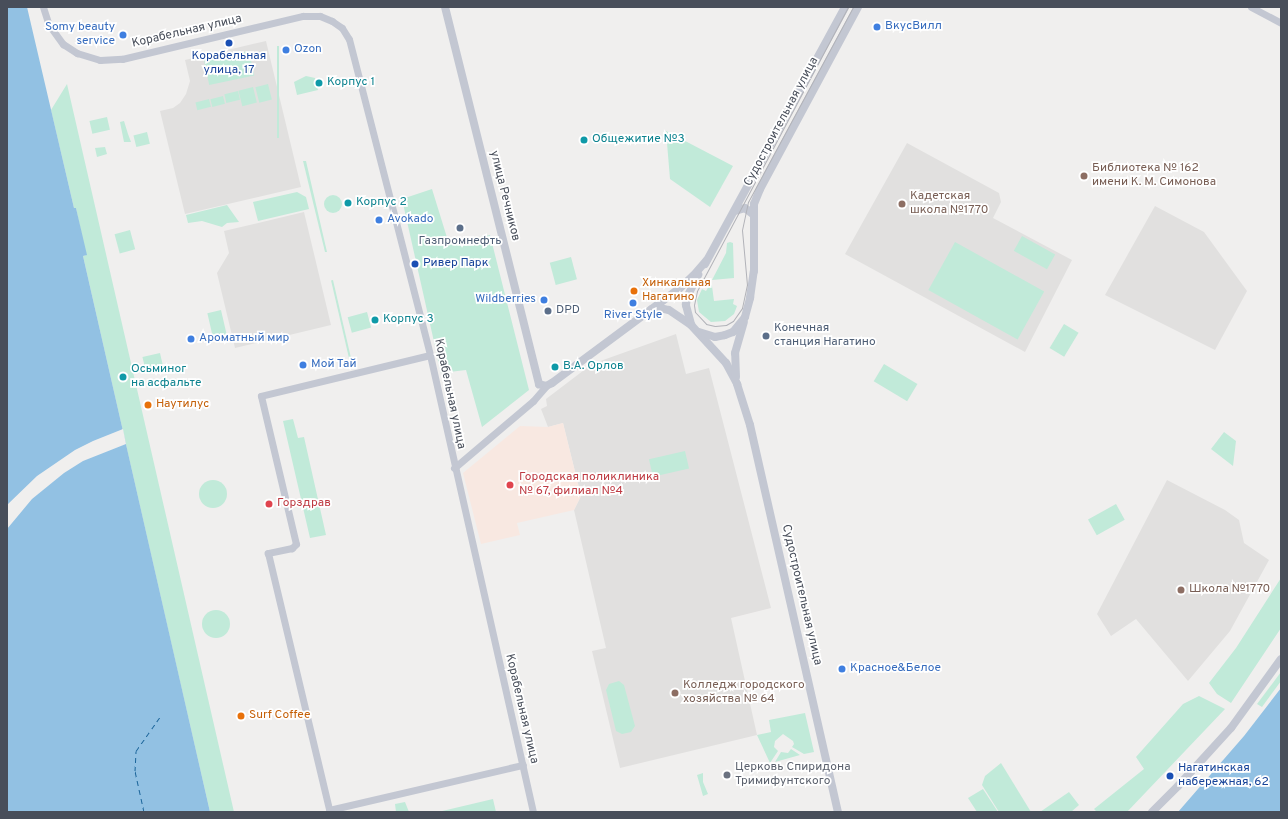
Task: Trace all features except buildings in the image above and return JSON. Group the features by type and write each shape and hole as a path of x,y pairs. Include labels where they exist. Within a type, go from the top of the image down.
{"street":[{"name":"Корабельная улица","path":"43,7 49,25 63,44 84,56 100,60 122,59 303,16 320,16 332,21 342,28 349,39 430,355 454,468 474,547 533,812"},
{"name":"улица Речников","path":"445,7 537,380 539,384 546,386"},
{"name":"Судостроительная улица","path":"707,260 845,7"},
{"name":"Судостроительная улица","path":"694,328 706,336 715,337 725,335 733,332 745,317 750,298 754,271 754,204 760,188 858,7"},
{"path":"1251,7 1281,23"},
{"path":"735,211 745,208 754,215"},
{"path":"454,468 533,401 546,386 680,288 707,260"},
{"path":"694,328 687,316 687,297 707,260"},
{"path":"649,310 660,308 670,310 694,328 726,363 737,384"},
{"path":"737,384 735,354 745,317"},
{"path":"430,355 261,396 296,544 292,548 268,554 329,810 523,765"},
{"name":"Судостроительная улица","path":"737,384 750,426 838,812"},
{"path":"1152,812 1231,728 1260,691 1281,659"}],"shaded area":[{"path":"266,41 301,187 185,214 160,111 173,108 180,103 186,94 190,81 185,60"},
{"path":"907,143 999,193 1001,202 993,218 1072,260 1025,352 845,254"},
{"path":"1155,206 1204,232 1247,291 1215,350 1105,295"},
{"path":"304,212 331,325 235,348 217,273 229,253 224,231"},
{"path":"676,334 686,374 709,368 771,608 731,618 757,735 620,768 592,651 606,648 574,510 581,496 563,423 548,427 541,409 547,406 546,399 592,364"},
{"path":"563,423 581,496 574,510 517,523 520,535 481,544 463,473 520,426 548,427"},
{"name":"Школа №1770","path":"1167,480 1225,510 1239,520 1244,543 1269,560 1230,631 1188,681 1136,619 1111,636 1097,614"}],"green space":[{"path":"277,46 279,46 279,138 277,138"},
{"path":"249,51 254,75 209,85 204,61"},
{"path":"306,76 315,78 318,90 297,95 294,82"},
{"path":"67,84 234,812 210,812 83,256 86,255 76,208 74,208 51,110"},
{"path":"268,84 272,100 259,103 255,87"},
{"path":"253,87 257,103 242,106 238,91"},
{"path":"238,91 240,100 226,103 224,94"},
{"path":"223,96 225,104 212,107 210,99"},
{"path":"209,99 211,107 197,110 195,102"},
{"path":"107,117 110,130 92,134 89,121"},
{"path":"124,121 131,142 124,142 120,122"},
{"path":"666,131 733,166 710,207 670,179"},
{"path":"147,132 150,144 136,147 133,135"},
{"path":"105,147 107,154 97,157 95,148"},
{"path":"303,161 306,161 327,252 325,252"},
{"path":"432,189 449,244 490,235 529,390 482,427 466,370 441,373 402,199"},
{"path":"297,192 306,197 309,209 258,221 253,202"},
{"path":"329,195 337,195 342,200 340,211 337,213 329,213 324,208 324,200"},
{"path":"227,205 239,222 227,223 222,227 202,221 188,223 186,215"},
{"path":"130,230 135,249 120,253 115,234"},
{"path":"1022,236 1055,254 1047,269 1014,251"},
{"path":"955,242 1044,291 1018,340 928,290"},
{"path":"727,243 733,243 734,278 712,280 726,253"},
{"path":"571,257 577,279 556,285 550,263"},
{"path":"331,280 333,280 353,365 351,365"},
{"path":"710,284 712,286 714,301 734,299 733,304 737,306 734,314 725,321 711,322 699,312 697,300 702,289 706,291"},
{"path":"221,310 227,337 214,340 207,313"},
{"path":"367,312 371,327 352,333 348,317"},
{"path":"1064,324 1079,333 1064,357 1050,348"},
{"path":"160,353 164,370 146,374 142,357"},
{"path":"884,364 917,384 907,401 874,381"},
{"path":"293,419 298,438 304,437 326,535 310,538 283,421"},
{"path":"1224,432 1236,441 1233,466 1211,449"},
{"path":"685,451 689,469 653,477 649,459"},
{"path":"213,480 219,481 223,484 226,488 226,500 223,504 219,507 213,508 207,507 203,504 200,500 199,494 200,488 203,484 207,481"},
{"path":"1116,504 1125,520 1097,535 1088,520"},
{"path":"1281,578 1281,628 1231,703 1217,694 1209,683 1236,648"},
{"path":"216,610 226,614 230,624 226,634 216,638 206,634 202,624 206,614"},
{"path":"1281,672 1281,681 1262,707 1257,704"},
{"path":"619,681 624,685 635,726 631,732 622,734 616,731 606,690 609,684"},
{"path":"1199,696 1225,709 1127,812 1097,812 1094,809 1144,769 1136,757 1183,704"},
{"path":"805,713 814,752 804,754 792,747 794,744 793,741 783,734 775,741 774,747 778,751 770,763 757,735 771,732 769,720"},
{"path":"791,749 800,755 775,762 781,752 788,753"},
{"path":"1001,763 1031,812 999,812 982,785 985,776"},
{"path":"703,773 703,782 708,794 703,796 697,775"},
{"path":"983,789 998,812 977,812 968,798"},
{"path":"1069,792 1079,805 1071,812 1040,812"},
{"path":"493,799 496,812 438,812"},
{"path":"405,802 409,812 396,812 395,804"}],"water":[{"path":"7,7 27,7 74,208 76,208 87,255 83,256 210,812 7,812"},
{"path":"1281,688 1281,812 1178,812 1244,736"}],"pier":[{"path":"123,429 126,444 83,461 64,473 32,499 7,529 7,505 37,476 75,450"}],"ferry route":[{"path":"144,812 135,771 136,751 162,714"}],"tram line":[{"path":"848,7 697,291 694,305 695,312 706,324 715,326 726,325 733,321 742,308 747,285 742,230 748,202 853,7"}],"place":[{"name":"ВкусВилл","path":"877,27"},
{"name":"Somy beauty service","path":"123,35"},
{"name":"Корабельная улица, 17","path":"229,43"},
{"name":"Ozon","path":"286,50"},
{"name":"Корпус 1","path":"319,83"},
{"name":"Общежитие №3","path":"584,140"},
{"name":"Библиотека № 162 имени К. М. Симонова","path":"1084,176"},
{"name":"Корпус 2","path":"348,203"},
{"name":"Кадетская школа №1770","path":"902,204"},
{"name":"Avokado","path":"379,220"},
{"name":"Газпромнефть","path":"460,228"},
{"name":"Ривер Парк","path":"415,264"},
{"name":"Хинкальная Нагатино","path":"634,291"},
{"name":"Wildberries","path":"544,300"},
{"name":"River Style","path":"633,303"},
{"name":"DPD","path":"548,311"},
{"name":"Корпус 3","path":"375,320"},
{"name":"Конечная станция Нагатино","path":"766,336"},
{"name":"Ароматный мир","path":"191,339"},
{"name":"Мой Тай","path":"303,365"},
{"name":"В.А. Орлов","path":"555,367"},
{"name":"Осьминог на асфальте","path":"123,377"},
{"name":"Наутилус","path":"148,405"},
{"name":"Городская поликлиника № 67, филиал №4","path":"510,485"},
{"name":"Горздрав","path":"269,504"},
{"name":"Школа №1770","path":"1181,590"},
{"name":"Красное&Белое","path":"842,669"},
{"name":"Колледж городского хозяйства № 64","path":"675,693"},
{"name":"Surf Coffee","path":"241,716"},
{"name":"Церковь Спиридона Тримифунтского","path":"727,775"},
{"name":"Нагатинская набережная, 62","path":"1170,776"}]}
